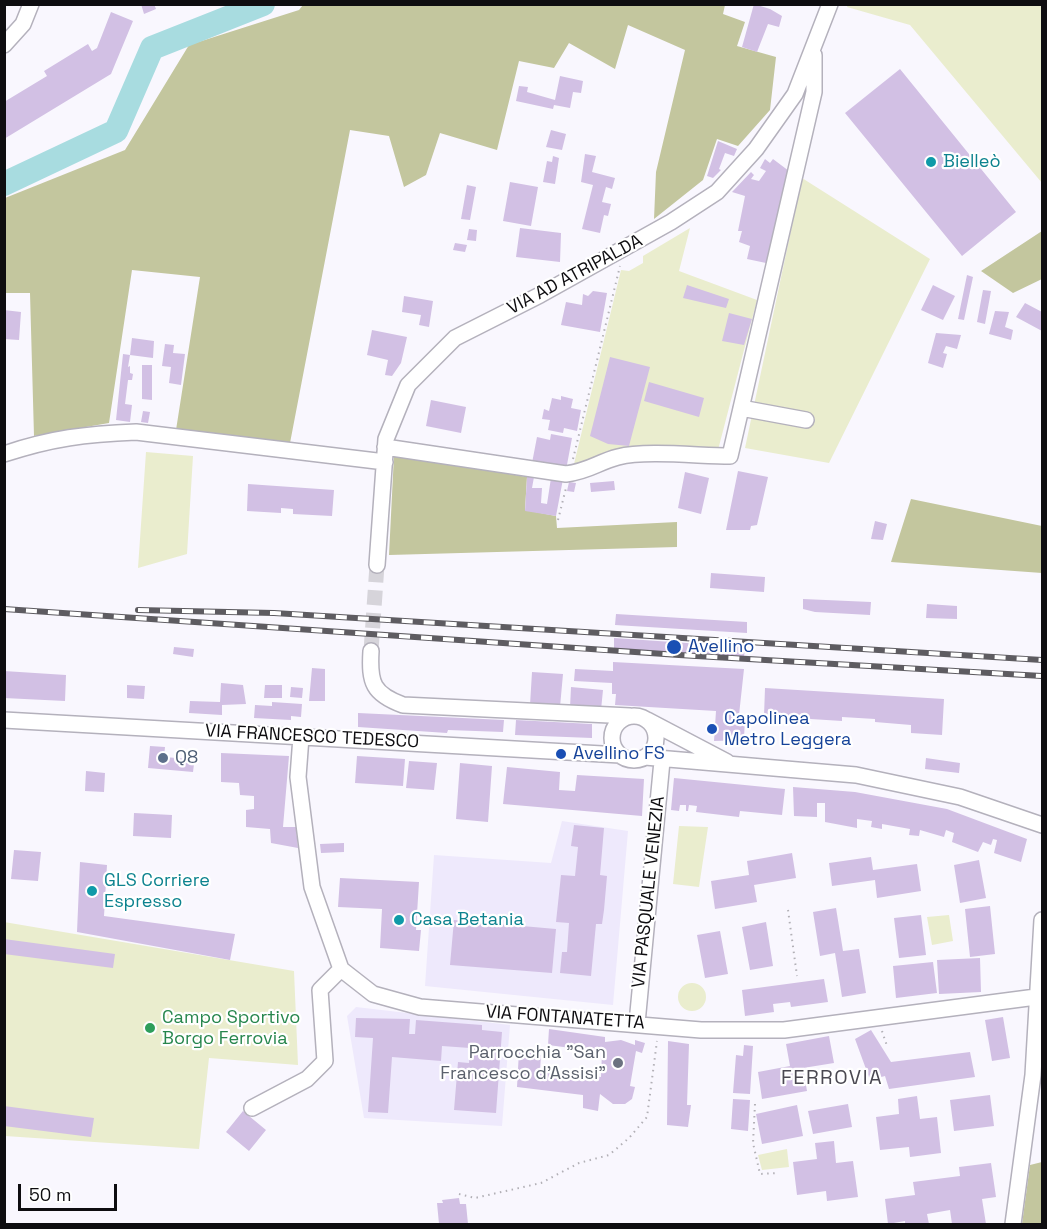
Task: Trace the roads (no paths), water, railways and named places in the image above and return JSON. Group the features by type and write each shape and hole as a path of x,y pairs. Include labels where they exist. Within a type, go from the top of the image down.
{"street":[{"path":"4,45 23,24 31,4"},
{"name":"VIA AD ATRIPALDA","path":"377,565 385,454 408,385 455,338 624,248 717,192 756,149 795,94 830,4"},
{"path":"4,454 45,440 98,433 136,432 385,454 569,474 585,472 618,457 644,454 730,456 814,92 814,49"},
{"path":"741,408 806,420"},
{"path":"371,651 370,672 377,691 386,699 404,705 630,716 646,719 732,765"},
{"path":"592,713 606,719 615,742 632,760 645,757 662,761 856,775 960,796 1042,825"},
{"path":"615,742 622,719 630,716"},
{"path":"645,757 655,746 656,738 655,731 646,719"},
{"name":"VIA FRANCESCO TEDESCO","path":"4,720 589,753 615,742"},
{"path":"252,1108 307,1079 324,1061 320,990 340,969 312,887 298,777 301,737"},
{"name":"VIA PASQUALE VENEZIA","path":"637,1023 662,761"},
{"path":"1013,1224 1033,1075 1042,920"},
{"name":"VIA FONTANATETTA","path":"340,969 373,994 420,1007 701,1030 784,1030 1036,997"}],"waterway":[{"path":"4,184 116,131 152,48 263,4"}],"tunnel":[{"path":"371,651 377,565"}],"railway":[{"path":"4,609 679,655 1042,676"},
{"path":"138,610 274,613 1042,660"}],"place":[{"name":"Bielleò","path":"931,162"},
{"name":"Avellino","path":"674,647"},
{"name":"Capolinea Metro Leggera","path":"712,729"},
{"name":"Avellino FS","path":"561,754"},
{"name":"Q8","path":"163,758"},
{"name":"GLS Corriere Espresso","path":"92,891"},
{"name":"Casa Betania","path":"399,920"},
{"name":"Campo Sportivo Borgo Ferrovia","path":"150,1028"},
{"name":"Parrocchia \"San Francesco d'Assisi\"","path":"618,1063"}],"district":[{"name":"FERROVIA","path":"832,1079"}]}
